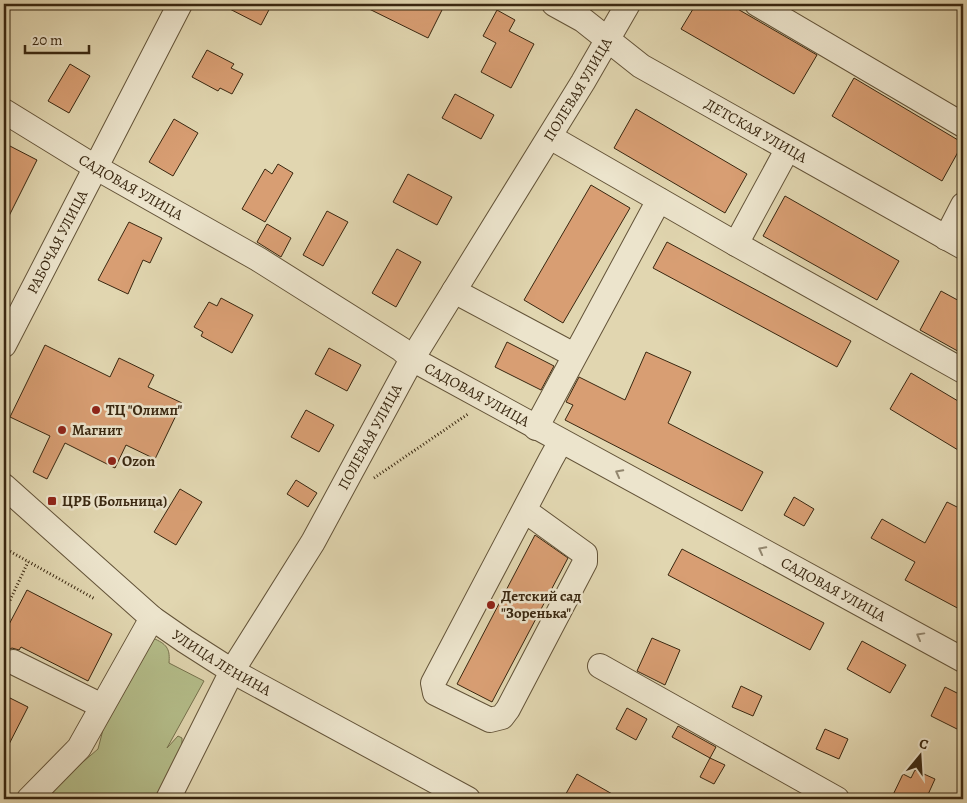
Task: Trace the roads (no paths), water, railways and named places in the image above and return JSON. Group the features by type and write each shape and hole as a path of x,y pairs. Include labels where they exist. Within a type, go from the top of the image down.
{"street":[{"name":"РАБОЧАЯ УЛИЦА","path":"4,345 180,4"},
{"name":"ДЕТСКАЯ УЛИЦА","path":"554,4 583,20 641,66 954,243"},
{"name":"ПОЛЕВАЯ УЛИЦА","path":"168,799 232,670 313,542 412,359 550,137 628,4"},
{"path":"761,5 963,125"},
{"name":"САДОВАЯ УЛИЦА","path":"4,111 258,260 401,349 412,359 963,660"},
{"path":"550,137 963,371"},
{"path":"736,244 787,150"},
{"path":"536,428 660,200"},
{"path":"954,243 963,205"},
{"path":"454,291 574,355"},
{"path":"524,510 584,554 585,562 508,709 502,717 490,720 435,693 433,683 524,510 561,441"},
{"name":"УЛИЦА ЛЕНИНА","path":"4,486 152,618 232,670 468,799"},
{"path":"29,799 79,748 152,618"},
{"path":"13,662 102,706"},
{"path":"600,666 837,799"}],"place":[{"name":"ТЦ \"Олимп\"","path":"96,410"},
{"name":"Магнит","path":"62,430"},
{"name":"Ozon","path":"112,461"},
{"name":"ЦРБ (Больница)","path":"52,501"},
{"name":"Детский сад \"Зоренька\"","path":"491,605"}]}
